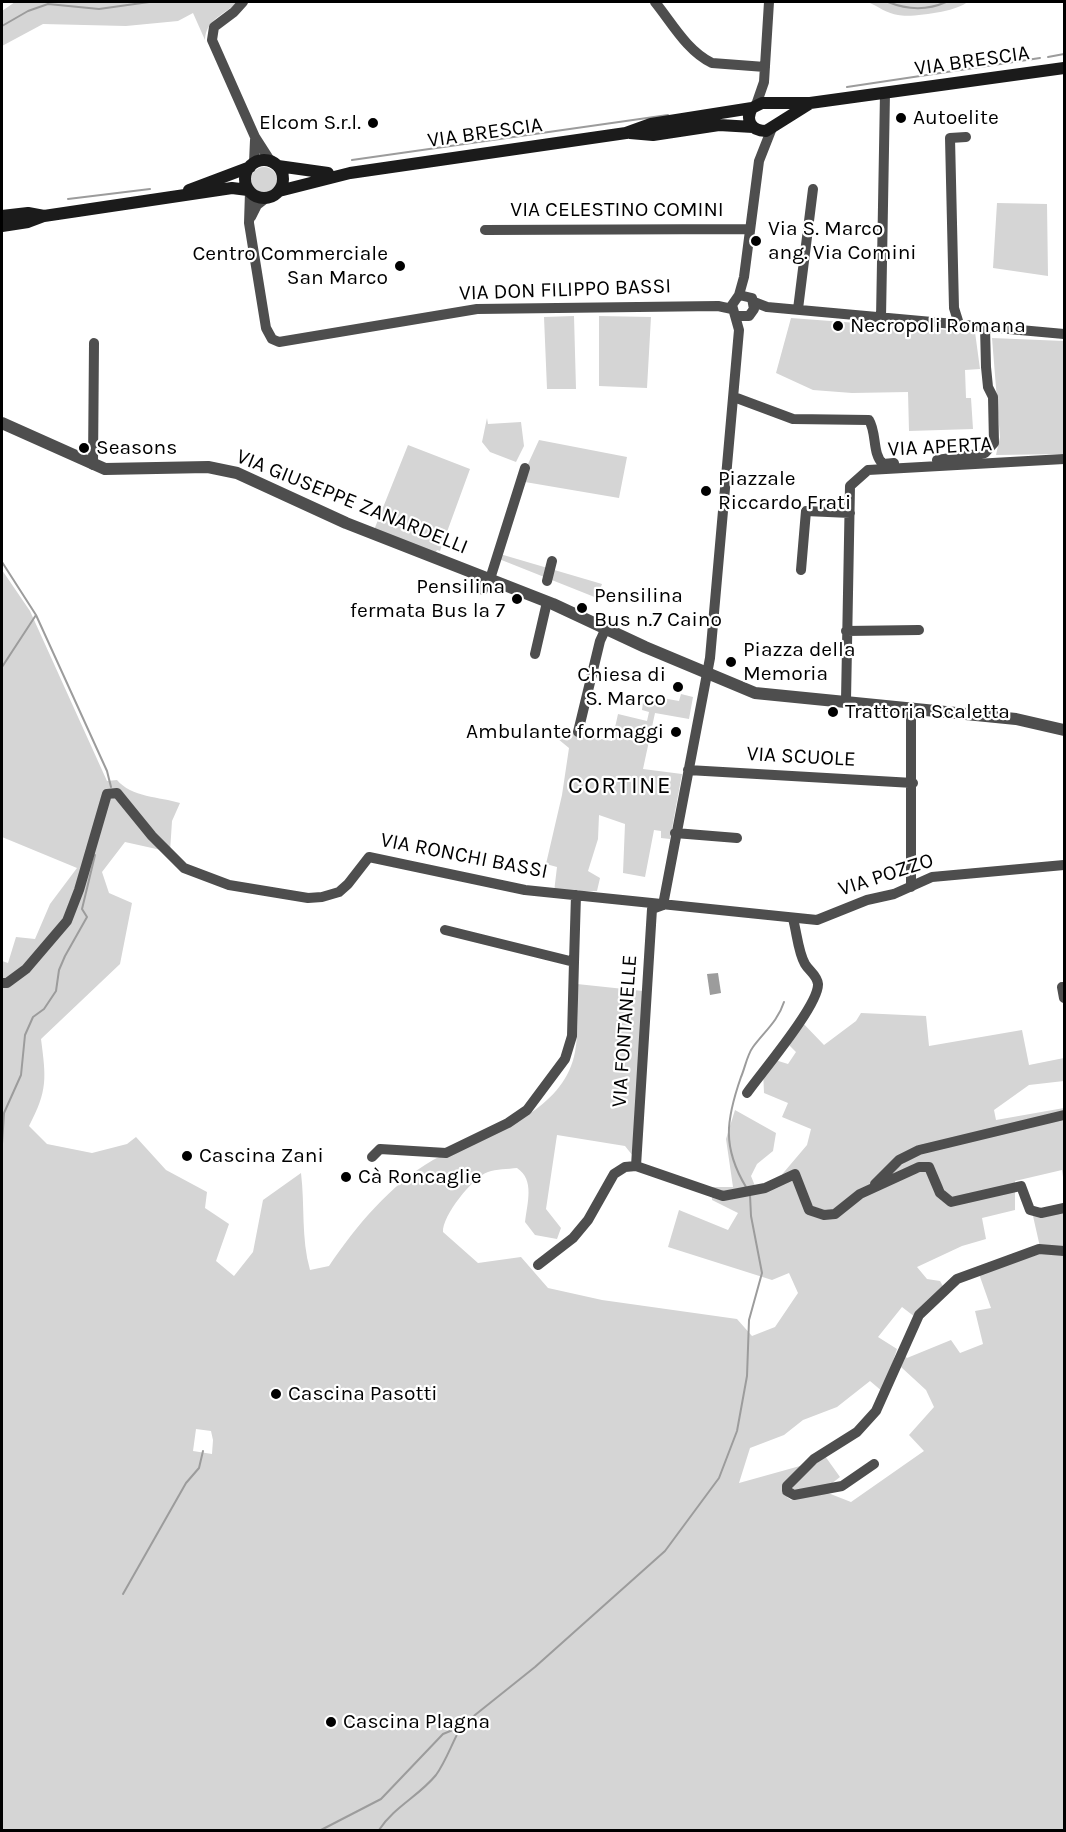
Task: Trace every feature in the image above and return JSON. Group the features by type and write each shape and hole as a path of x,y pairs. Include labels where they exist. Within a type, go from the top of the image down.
{"main road":[{"name":"VIA BRESCIA","path":"2,226 28,222 44,216 232,188 249,191 266,198 279,191 350,173 626,133 651,124 761,102 810,103 1065,68"},
{"path":"753,128 749,117 761,102 776,112 773,127"},
{"name":"VIA BRESCIA","path":"626,133 653,135 719,125 762,131 773,127 810,103"},
{"name":"VIA BRESCIA","path":"169,198 252,165 274,164 317,173 350,173"},
{"path":"274,164 283,179 279,191"},
{"path":"249,191 245,181 252,165"},
{"name":"VIA BRESCIA","path":"2,216 28,213 44,216"}],"street":[{"path":"243,2 234,12 217,23 211,35 255,137 274,164"},
{"path":"655,2 681,36 712,63 765,67"},
{"path":"761,102 769,2"},
{"path":"881,318 885,93"},
{"path":"663,905 675,833 708,674 749,229 759,161 764,144 773,127"},
{"path":"753,128 764,144"},
{"path":"252,165 255,137"},
{"path":"958,324 954,308 950,138 966,137"},
{"path":"813,189 798,309 1065,334"},
{"path":"249,191 249,224"},
{"path":"249,224 257,205 266,198"},
{"name":"VIA DON FILIPPO BASSI","path":"249,224 266,328 272,339 279,342 477,309 742,306 798,309"},
{"name":"VIA CELESTINO COMINI","path":"485,230 749,229"},
{"path":"946,323 947,315 954,308"},
{"name":"VIA APERTA","path":"734,397 793,419 869,420 874,428 878,458 883,464 976,455 989,450 994,443 993,397 988,387 985,327"},
{"path":"93,465 94,343"},
{"name":"VIA GIUSEPPE ZANARDELLI","path":"2,423 93,465 115,469 208,467 237,473 346,523 486,582 547,602 755,693 846,700 1016,719 1065,730"},
{"name":"VIA APERTA","path":"846,700 850,486 868,470 1065,459"},
{"path":"486,582 525,468"},
{"path":"801,570 806,511 850,513"},
{"path":"547,581 552,561"},
{"path":"535,654 547,602"},
{"path":"578,732 600,641 606,628"},
{"path":"846,631 919,630"},
{"path":"911,707 913,783 911,887"},
{"name":"VIA SCUOLE","path":"688,770 913,783"},
{"name":"VIA RONCHI BASSI","path":"2,983 7,983 26,969 67,921 79,890 108,794 117,793 152,836 184,868 229,885 308,898 322,897 339,892 369,857 525,890 663,905"},
{"path":"675,833 737,838"},
{"name":"VIA POZZO","path":"663,905 817,920 867,900 911,887 932,877 1063,866"},
{"path":"372,1157 380,1149 446,1154 508,1123 527,1110 552,1080 565,1059 570,1044 576,895"},
{"name":"VIA FONTANELLE","path":"636,1166 652,909 663,905"},
{"path":"747,1093 798,1025 816,995 818,985 816,977 805,963 793,919"},
{"path":"445,930 574,962"},
{"path":"1065,987 1062,987 1065,998"},
{"path":"538,1265 573,1238 588,1220 614,1174 625,1167 636,1166 723,1196 765,1188 795,1174 809,1210 824,1215 835,1214 868,1190 899,1160 919,1150 1065,1115"},
{"path":"868,1190 919,1167 929,1167 940,1193 951,1202 1021,1186 1030,1210 1041,1213 1065,1208"},
{"path":"874,1464 842,1486 794,1496 788,1491 787,1486 814,1459 857,1432 876,1411 919,1315 957,1279 1039,1249 1065,1251"}],"shaded area":[{"path":"15,2 236,3 212,22 208,27 205,40 193,13 178,21 126,26 43,24 2,46 2,11"},
{"path":"868,2 967,2 945,11 905,16 890,13"},
{"path":"264,167 273,171 277,180 273,189 264,193 255,189 251,180 255,171"},
{"path":"997,203 1047,204 1048,276 993,268"},
{"path":"574,316 576,389 547,389 544,317"},
{"path":"599,316 651,317 647,388 599,386"},
{"path":"791,318 975,332 980,369 965,370 966,398 971,398 973,429 909,431 908,392 852,393 813,390 776,373"},
{"path":"992,338 1064,341 1064,454 996,455 1000,437"},
{"path":"487,418 488,424 521,422 524,446 516,462 490,452 482,442"},
{"path":"539,440 627,457 619,498 525,482 528,464"},
{"path":"408,445 470,469 440,551 437,550 435,554 374,530"},
{"path":"500,554 602,584 597,598 499,559"},
{"path":"2,570 30,611 107,781 117,780 130,790 146,796 180,803 172,821 170,852 125,842 102,872 109,893 132,903 120,964 41,1039 44,1084 40,1103 29,1126 47,1144 92,1153 127,1144 136,1137 166,1170 207,1192 205,1208 229,1224 216,1261 234,1276 253,1252 263,1200 301,1173 305,1246 310,1270 329,1266 375,1207 417,1170 436,1158 463,1149 515,1123 547,1101 569,1071 575,1052 577,984 643,991 633,1156 625,1146 557,1135 546,1209 561,1228 557,1239 535,1235 525,1222 528,1185 523,1173 517,1168 495,1170 482,1175 474,1181 453,1207 443,1232 478,1263 521,1257 548,1288 602,1300 737,1319 752,1336 775,1327 798,1293 789,1273 772,1280 668,1247 679,1210 728,1230 738,1213 712,1200 712,1196 794,1179 802,1200 830,1217 865,1196 925,1168 942,1201 1015,1189 1015,1210 982,1218 986,1239 962,1246 917,1267 927,1279 940,1281 944,1288 915,1317 902,1307 878,1337 897,1349 883,1392 870,1381 837,1407 803,1420 784,1435 750,1448 739,1483 800,1466 803,1469 787,1497 791,1500 828,1493 851,1502 924,1451 909,1435 934,1407 926,1390 901,1367 904,1355 907,1358 951,1340 960,1353 983,1344 975,1311 991,1308 979,1274 1039,1254 1064,1252 1064,1830 2,1830 2,961 8,963 16,937 35,939 50,904 77,868 2,837","holes":["196,1429 211,1431 212,1454 193,1451"]},
{"path":"681,694 693,697 689,719 655,713 643,769 682,774 670,839 661,838 661,831 654,830 645,877 623,873 625,824 599,815 598,839 588,871 600,878 597,891 554,892 557,867 546,864 562,795 569,748 558,739 554,730 612,741 618,714 647,721 649,712 642,710 643,702 650,701 651,696 679,701"},
{"path":"718,973 721,993 710,995 707,974"},
{"path":"861,1013 926,1016 929,1046 1022,1030 1029,1065 1064,1058 1064,1081 1029,1085 994,1110 996,1120 1064,1108 1064,1113 928,1146 834,1213 811,1206 800,1177 779,1178 807,1145 811,1129 782,1117 788,1103 764,1093 763,1070 772,1059 788,1064 796,1052 787,1043 799,1019 824,1045 856,1021"},
{"path":"735,1110 776,1133 773,1151 757,1164 751,1176 755,1186 722,1194 712,1187 733,1187 726,1139"},
{"path":"1064,1117 1064,1184 1062,1170 1015,1181 1015,1185 949,1199 933,1168 874,1186 912,1156"},
{"path":"1064,1210 1064,1249 1040,1247 1033,1216"},
{"path":"825,1456 840,1477 826,1488 792,1490 792,1486"}],"waterway":[{"path":"2,26 28,11 48,4 99,9 149,2"},
{"path":"888,2 903,7 917,8 931,7 946,2"},
{"path":"1048,57 1064,54"},
{"path":"847,87 1040,58"},
{"path":"352,160 668,115"},
{"path":"68,199 150,189"},
{"path":"2,562 36,615 2,667"},
{"path":"36,615 107,771 111,787"},
{"path":"2,1144 4,1113 21,1075 25,1035 33,1017 44,1009 56,991 59,970 87,917 82,909 95,855"},
{"path":"746,1187 738,1173 730,1146 732,1107 751,1050 774,1021 784,1002"},
{"path":"321,1830 381,1799 443,1734 460,1727 535,1667 665,1551 719,1478 737,1431 747,1376 749,1320 762,1273 751,1216 750,1195"},
{"path":"123,1594 186,1483 199,1468 203,1451"},
{"path":"379,1830 436,1775 460,1729"}],"place":[{"name":"Autoelite","path":"901,118"},
{"name":"Elcom S.r.l.","path":"373,123"},
{"name":"Via S. Marco ang. Via Comini","path":"756,241"},
{"name":"Centro Commerciale San Marco","path":"400,266"},
{"name":"Necropoli Romana","path":"838,326"},
{"name":"Seasons","path":"84,448"},
{"name":"Piazzale Riccardo Frati","path":"706,491"},
{"name":"Pensilina fermata Bus la 7","path":"517,599"},
{"name":"Pensilina Bus n.7 Caino","path":"582,608"},
{"name":"Piazza della Memoria","path":"731,662"},
{"name":"Chiesa di S. Marco","path":"678,687"},
{"name":"Trattoria Scaletta","path":"833,712"},
{"name":"Ambulante formaggi","path":"676,732"},
{"name":"Cascina Zani","path":"187,1156"},
{"name":"Cà Roncaglie","path":"346,1177"},
{"name":"Cascina Pasotti","path":"276,1394"},
{"name":"Cascina Plagna","path":"331,1722"}],"district":[{"name":"CORTINE","path":"620,786"}]}
